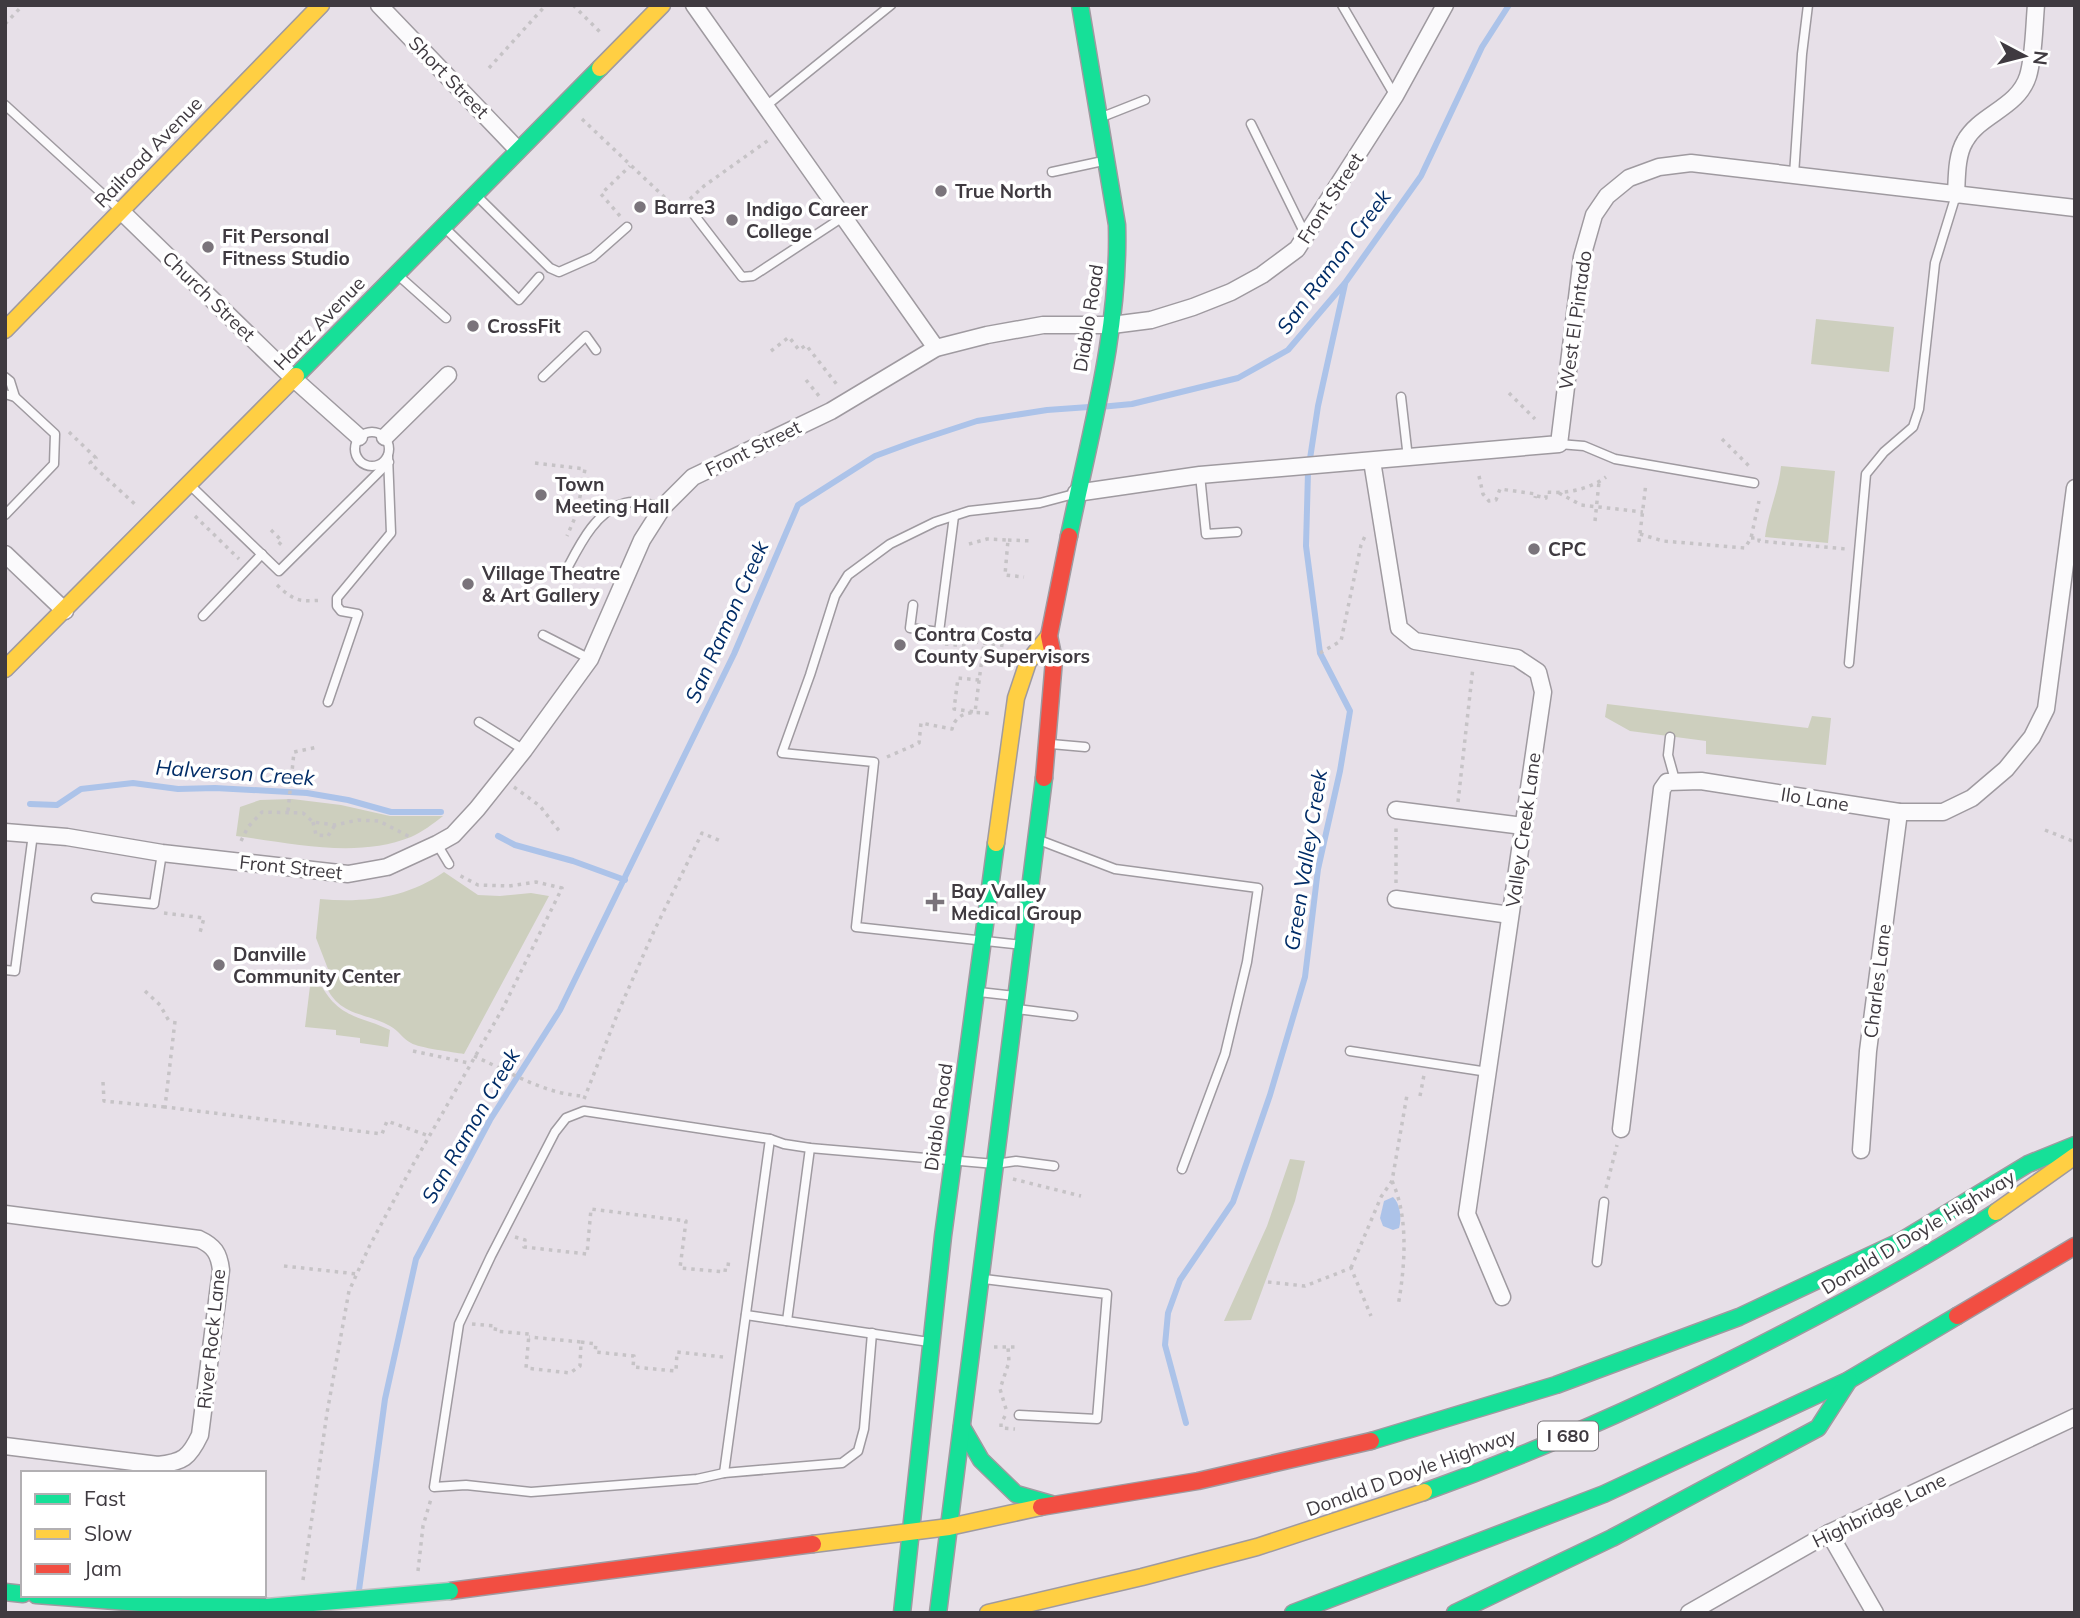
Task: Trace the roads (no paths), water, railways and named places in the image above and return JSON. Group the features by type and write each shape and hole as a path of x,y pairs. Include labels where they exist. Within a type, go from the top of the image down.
{"main road":[{"name":"Railroad Avenue","path":"5,330 321,5"},
{"name":"Hartz Avenue","path":"5,669 662,5"},
{"name":"Diablo Road","path":"938,1613 1048,744 1054,660 1049,636 1112,325 1118,262 1117,225 1082,6"},
{"name":"Diablo Road","path":"902,1613 954,1159 1016,698 1028,662 1049,636"},
{"path":"62,1597 181,1606 267,1607 450,1591 949,1527 1053,1504 1198,1481 1341,1449 1400,1434 1568,1381 1739,1317 1901,1241 2028,1164 2075,1145"},
{"name":"Donald D Doyle Highway","path":"988,1613 1138,1579 1294,1536 1425,1492 1583,1430 1729,1363 1887,1279 2027,1193 2075,1156"},
{"path":"1293,1613 1604,1494 1849,1380 2075,1246"},
{"path":"1455,1613 1624,1532 1818,1428 1849,1380"},
{"path":"962,1427 981,1460 1016,1494 1053,1504"}],"street":[{"name":"Short Street","path":"379,5 518,150"},
{"path":"694,5 936,348"},
{"name":"Front Street","path":"5,832 348,874 387,867 437,845 461,826 524,750 590,659 642,540 663,507 693,477 831,411 936,348 1043,324 1112,325 1151,320 1231,292 1262,275 1297,250 1395,96 1445,5"},
{"path":"1956,195 1959,159 1964,143 1979,122 2003,108 2017,94 2028,77 2036,5"},
{"name":"West El Pintado","path":"1559,444 1582,257 1594,215 1607,196 1629,178 1659,167 1690,163 2075,208"},
{"name":"Church Street","path":"121,211 294,379 359,438"},
{"path":"385,437 448,375"},
{"path":"1076,493 1200,475 1559,444"},
{"name":"Valley Creek Lane","path":"1365,462 1381,513 1399,628 1415,641 1517,658 1538,672 1543,692 1467,1214 1502,1297"},
{"name":"Ilo Lane","path":"1675,780 1701,781 1899,812 1942,812 1972,798 2006,769 2032,737 2046,709 2075,488"},
{"path":"5,554 65,611"},
{"path":"1621,1129 1661,789 1667,782 1675,780"},
{"path":"1396,810 1523,826"},
{"name":"Charles Lane","path":"1861,1150 1868,1051 1899,812"},
{"path":"1396,899 1510,915"},
{"name":"River Rock Lane","path":"5,1214 199,1239 211,1244 219,1256 221,1270 200,1434 192,1452 177,1463 158,1465 5,1446"},
{"name":"Highbridge Lane","path":"1689,1613 1829,1532 2075,1417"},
{"path":"1829,1532 1875,1613"}],"lane":[{"path":"766,106 891,5"},
{"path":"1342,5 1395,96"},
{"path":"1794,176 1808,5"},
{"path":"1099,118 1145,100"},
{"path":"5,105 121,211"},
{"path":"1251,124 1306,236"},
{"path":"1052,172 1106,160"},
{"path":"474,194 550,268 559,272 593,257 627,227"},
{"path":"1849,663 1866,474 1884,452 1913,427 1919,410 1935,262 1956,195"},
{"path":"691,212 742,277 753,276 844,217"},
{"path":"444,227 519,300 539,277"},
{"path":"397,274 446,317"},
{"path":"543,377 586,337 596,350"},
{"path":"5,377 10,381 15,397"},
{"path":"5,394 15,397 55,434 54,464 5,515"},
{"path":"1401,397 1408,458"},
{"path":"328,702 358,614 341,611 337,606 337,598 391,533 388,459 390,446 385,437 375,431 359,438"},
{"name":"Church Street","path":"359,438 356,454 363,464 374,466 388,459"},
{"path":"1559,444 1584,446 1615,460 1754,483"},
{"path":"190,485 279,571 388,459"},
{"path":"1200,475 1206,534 1237,532"},
{"path":"1022,945 856,927 874,762 782,752 835,596 848,575 890,544 935,522 970,511 1040,503 1076,493"},
{"path":"568,567 580,544 597,522 611,510 632,502 663,507"},
{"path":"912,605 910,628 939,632 954,516"},
{"path":"203,616 262,554"},
{"path":"543,635 590,659"},
{"path":"479,722 524,750"},
{"path":"1670,737 1668,755 1675,780"},
{"path":"1048,744 1085,747"},
{"path":"5,970 15,971 33,834"},
{"path":"1036,839 1115,869 1258,888 1247,962 1225,1054 1182,1169"},
{"path":"437,845 449,864"},
{"path":"96,898 154,908 162,853"},
{"path":"976,991 1073,1016"},
{"path":"1350,1051 1488,1072"},
{"path":"872,1334 864,1429 858,1451 842,1463 724,1473 697,1479 531,1492 466,1485 434,1487 459,1324 555,1132 566,1118 584,1111 770,1139 810,1148 995,1164 1016,1161 1054,1166"},
{"path":"724,1473 770,1139"},
{"path":"787,1321 810,1148"},
{"path":"1597,1262 1604,1202"},
{"path":"981,1278 1107,1294 1097,1419 1019,1415"},
{"path":"746,1315 932,1342"}],"water":[{"path":"1393,1197 1399,1207 1400,1220 1399,1228 1393,1230 1383,1226 1380,1218 1384,1201"}],"waterway":[{"name":"San Ramon Creek","path":"1100,407 1132,404 1238,378 1288,350 1345,283 1421,176 1482,47 1509,5"},
{"name":"Green Valley Creek","path":"1186,1423 1165,1345 1168,1313 1180,1280 1233,1202 1270,1095 1305,977 1318,869 1340,771 1350,711 1320,653 1306,546 1308,472 1318,406 1345,284"},
{"name":"San Ramon Creek","path":"359,1590 385,1399 416,1259 490,1120 560,1010 734,654 798,505 875,456 913,442 977,421 1047,410 1089,407"},
{"name":"Halverson Creek","path":"30,804 57,805 81,789 133,783 178,789 215,788 307,793 348,800 391,812 441,812"},
{"name":"Halverson Creek","path":"498,836 515,845 573,861 625,880"}],"place":[{"name":"True North","path":"941,191"},
{"name":"Barre3","path":"640,207"},
{"name":"Indigo Career College","path":"732,220"},
{"name":"Fit Personal Fitness Studio","path":"208,247"},
{"name":"CrossFit","path":"473,326"},
{"name":"Town Meeting Hall","path":"541,495"},
{"name":"CPC","path":"1534,549"},
{"name":"Village Theatre & Art Gallery","path":"468,584"},
{"name":"Contra Costa County Supervisors","path":"900,645"},
{"name":"Bay Valley Medical Group","path":"935,902"},
{"name":"Danville Community Center","path":"219,965"}]}
